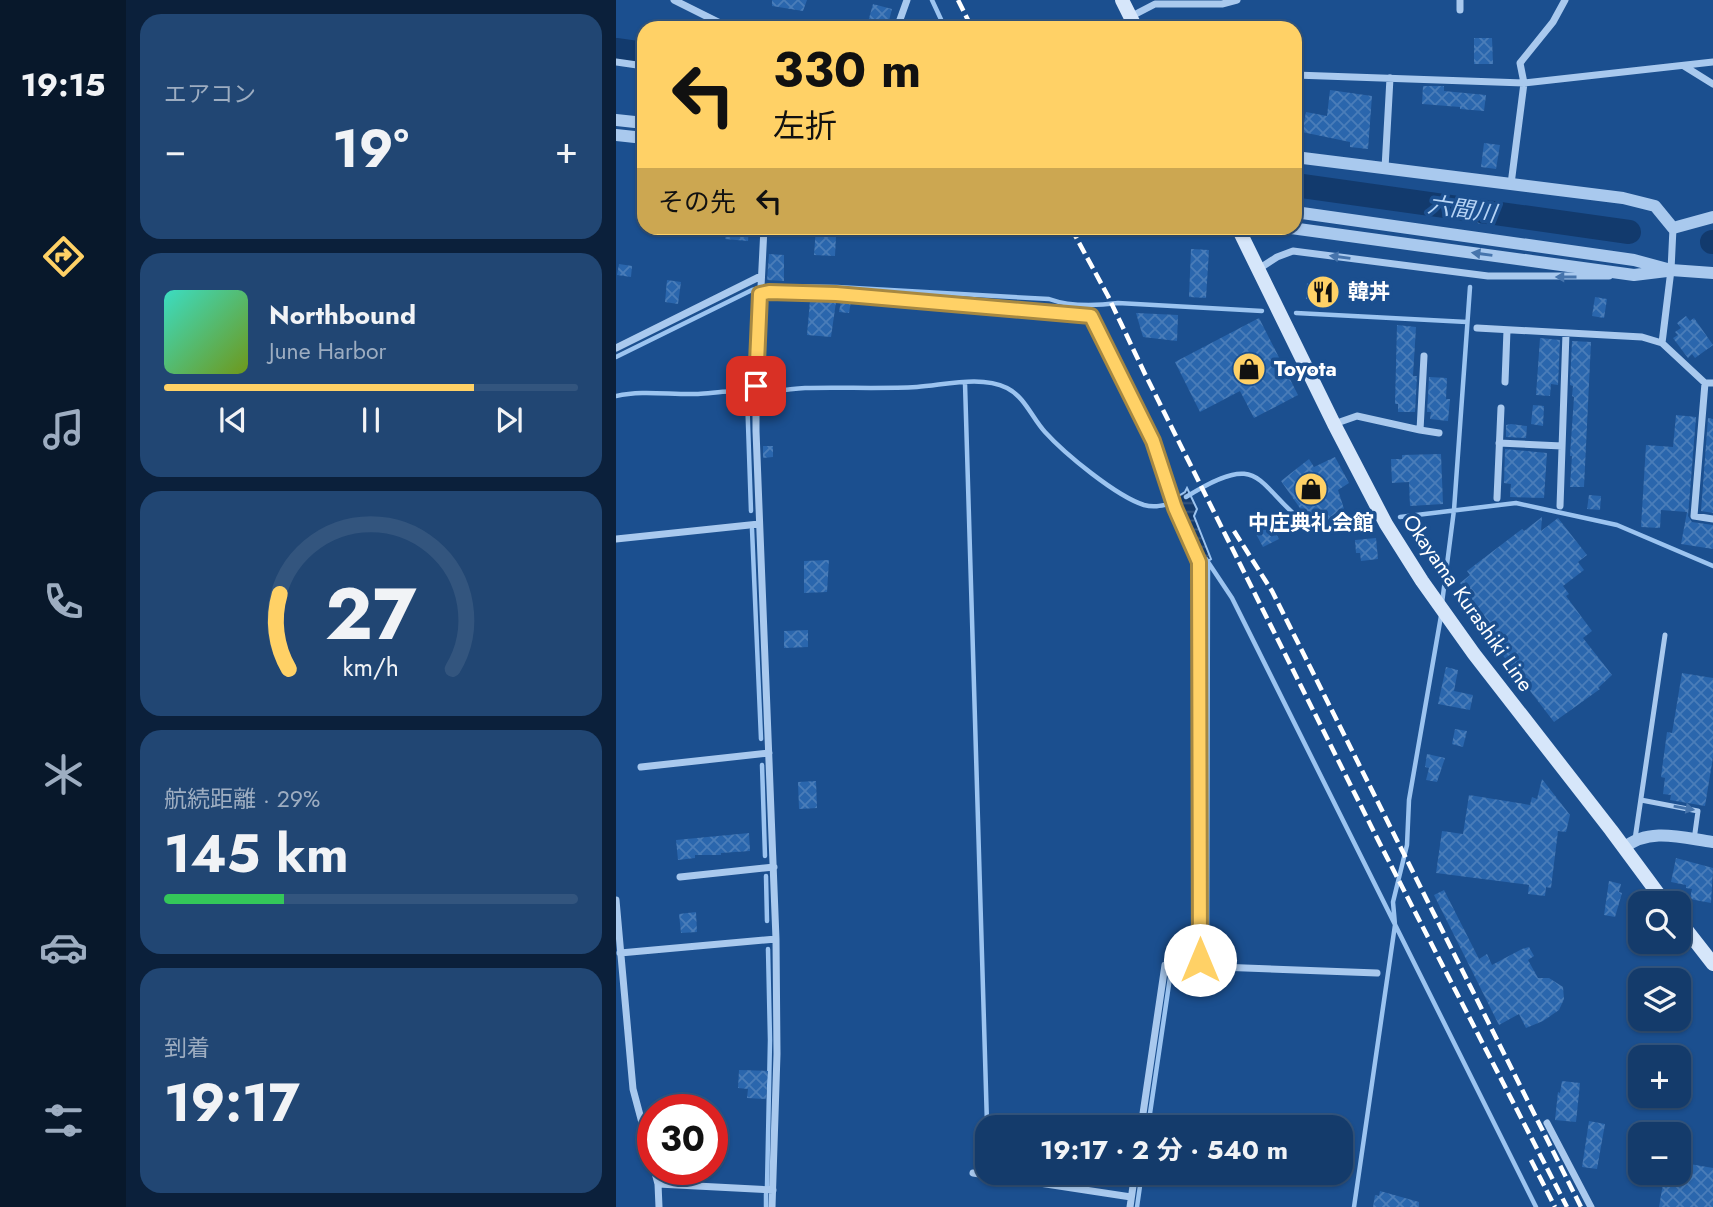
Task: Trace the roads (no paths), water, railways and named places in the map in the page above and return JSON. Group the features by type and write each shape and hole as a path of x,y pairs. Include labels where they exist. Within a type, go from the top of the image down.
{"main road":[{"path":"1122,0 1132,21"},
{"name":"Okayama Kurashiki Line","path":"1241,235 1387,524 1431,594 1448,619 1629,843 1658,891"},
{"path":"1691,936 1713,964"}],"street":[{"path":"900,21 907,0"},
{"path":"1134,21 1154,4 1222,4 1237,0"},
{"path":"1460,0 1460,10"},
{"path":"1511,184 1524,83 1520,63 1553,22 1565,0"},
{"path":"678,1 717,21"},
{"path":"616,62 637,65"},
{"path":"1302,75 1524,83 1713,62"},
{"path":"1684,65 1713,85"},
{"path":"1385,168 1390,78"},
{"path":"616,120 637,122"},
{"path":"616,135 637,137"},
{"path":"1302,157 1623,198 1655,206 1673,229 1662,343"},
{"path":"1302,213 1634,260 1671,270 1713,273"},
{"path":"1673,229 1713,217"},
{"path":"1302,230 1634,275"},
{"path":"764,235 756,400 776,939 777,1054 772,1207"},
{"path":"1257,270 1277,257 1293,251 1488,276 1574,278 1671,270"},
{"path":"616,348 761,286"},
{"path":"761,286 769,292 836,294 1091,316 1153,441 1175,508 1199,562 1200,961"},
{"path":"1477,328 1643,337 1662,343 1709,383 1693,516 1713,519"},
{"path":"1505,382 1507,330"},
{"path":"1560,506 1566,332"},
{"path":"1420,430 1424,356"},
{"path":"1497,498 1501,408"},
{"path":"1335,425 1357,416 1438,433"},
{"path":"1499,443 1562,446"},
{"path":"616,539 759,524"},
{"path":"641,767 769,753"},
{"path":"1629,843 1662,835 1713,842"},
{"path":"680,877 774,867"},
{"path":"616,900 633,1089 637,1105"},
{"path":"620,953 776,939"},
{"path":"1143,1115 1165,965 1200,961 1377,973"},
{"path":"1547,1123 1591,1207"},
{"path":"973,1173 1131,1197"},
{"path":"658,1185 659,1207"},
{"path":"677,1185 773,1190"},
{"path":"1129,1207 1133,1185"}],"lane":[{"path":"1629,843 1641,800 1665,635"},
{"path":"1641,800 1698,811 1694,840"}],"water":[{"path":"1187,488 1197,509 1194,516 1211,559 1205,563 1177,497"}],"waterway":[{"path":"932,0 942,21"},
{"name":"六間川","path":"616,50 637,53"},
{"name":"六間川","path":"1302,186 1629,232"},
{"path":"1479,221 1480,210"},
{"path":"616,357 752,290 768,286 837,287 1049,299 1083,305 1118,303 1262,311"},
{"path":"1442,603 1454,510 1470,287"},
{"path":"1296,313 1467,322"},
{"path":"616,396 636,393 729,392 747,395 805,388 903,388 974,381 997,384 1019,397 1054,441 1106,484 1144,505 1175,503"},
{"path":"965,383 987,1115"},
{"path":"747,395 751,511"},
{"path":"1186,497 1212,482 1231,475 1246,474 1257,478 1311,528 1370,521"},
{"path":"1400,517 1516,503 1617,525 1713,566"},
{"path":"752,529 761,739"},
{"path":"1206,559 1232,598 1536,1207"},
{"path":"1150,1115 1173,957 1207,958 1208,563"},
{"path":"1354,1207 1395,925 1393,902 1407,845 1409,800 1441,616"},
{"path":"762,765 765,856"},
{"path":"766,876 767,921"},
{"path":"767,1187 770,1040 768,949"},
{"path":"1137,1207 1140,1185"},
{"path":"766,1194 766,1207"}],"railway":[{"path":"958,0 968,21"},
{"path":"1075,235 1108,296 1379,842 1567,1207"},
{"path":"1234,531 1272,591 1581,1207"},
{"path":"1531,1160 1555,1207"}],"place":[{"name":"韓丼","path":"1323,292"},
{"name":"Toyota","path":"1249,369"},
{"name":"中庄典礼会館","path":"1311,489"}]}
